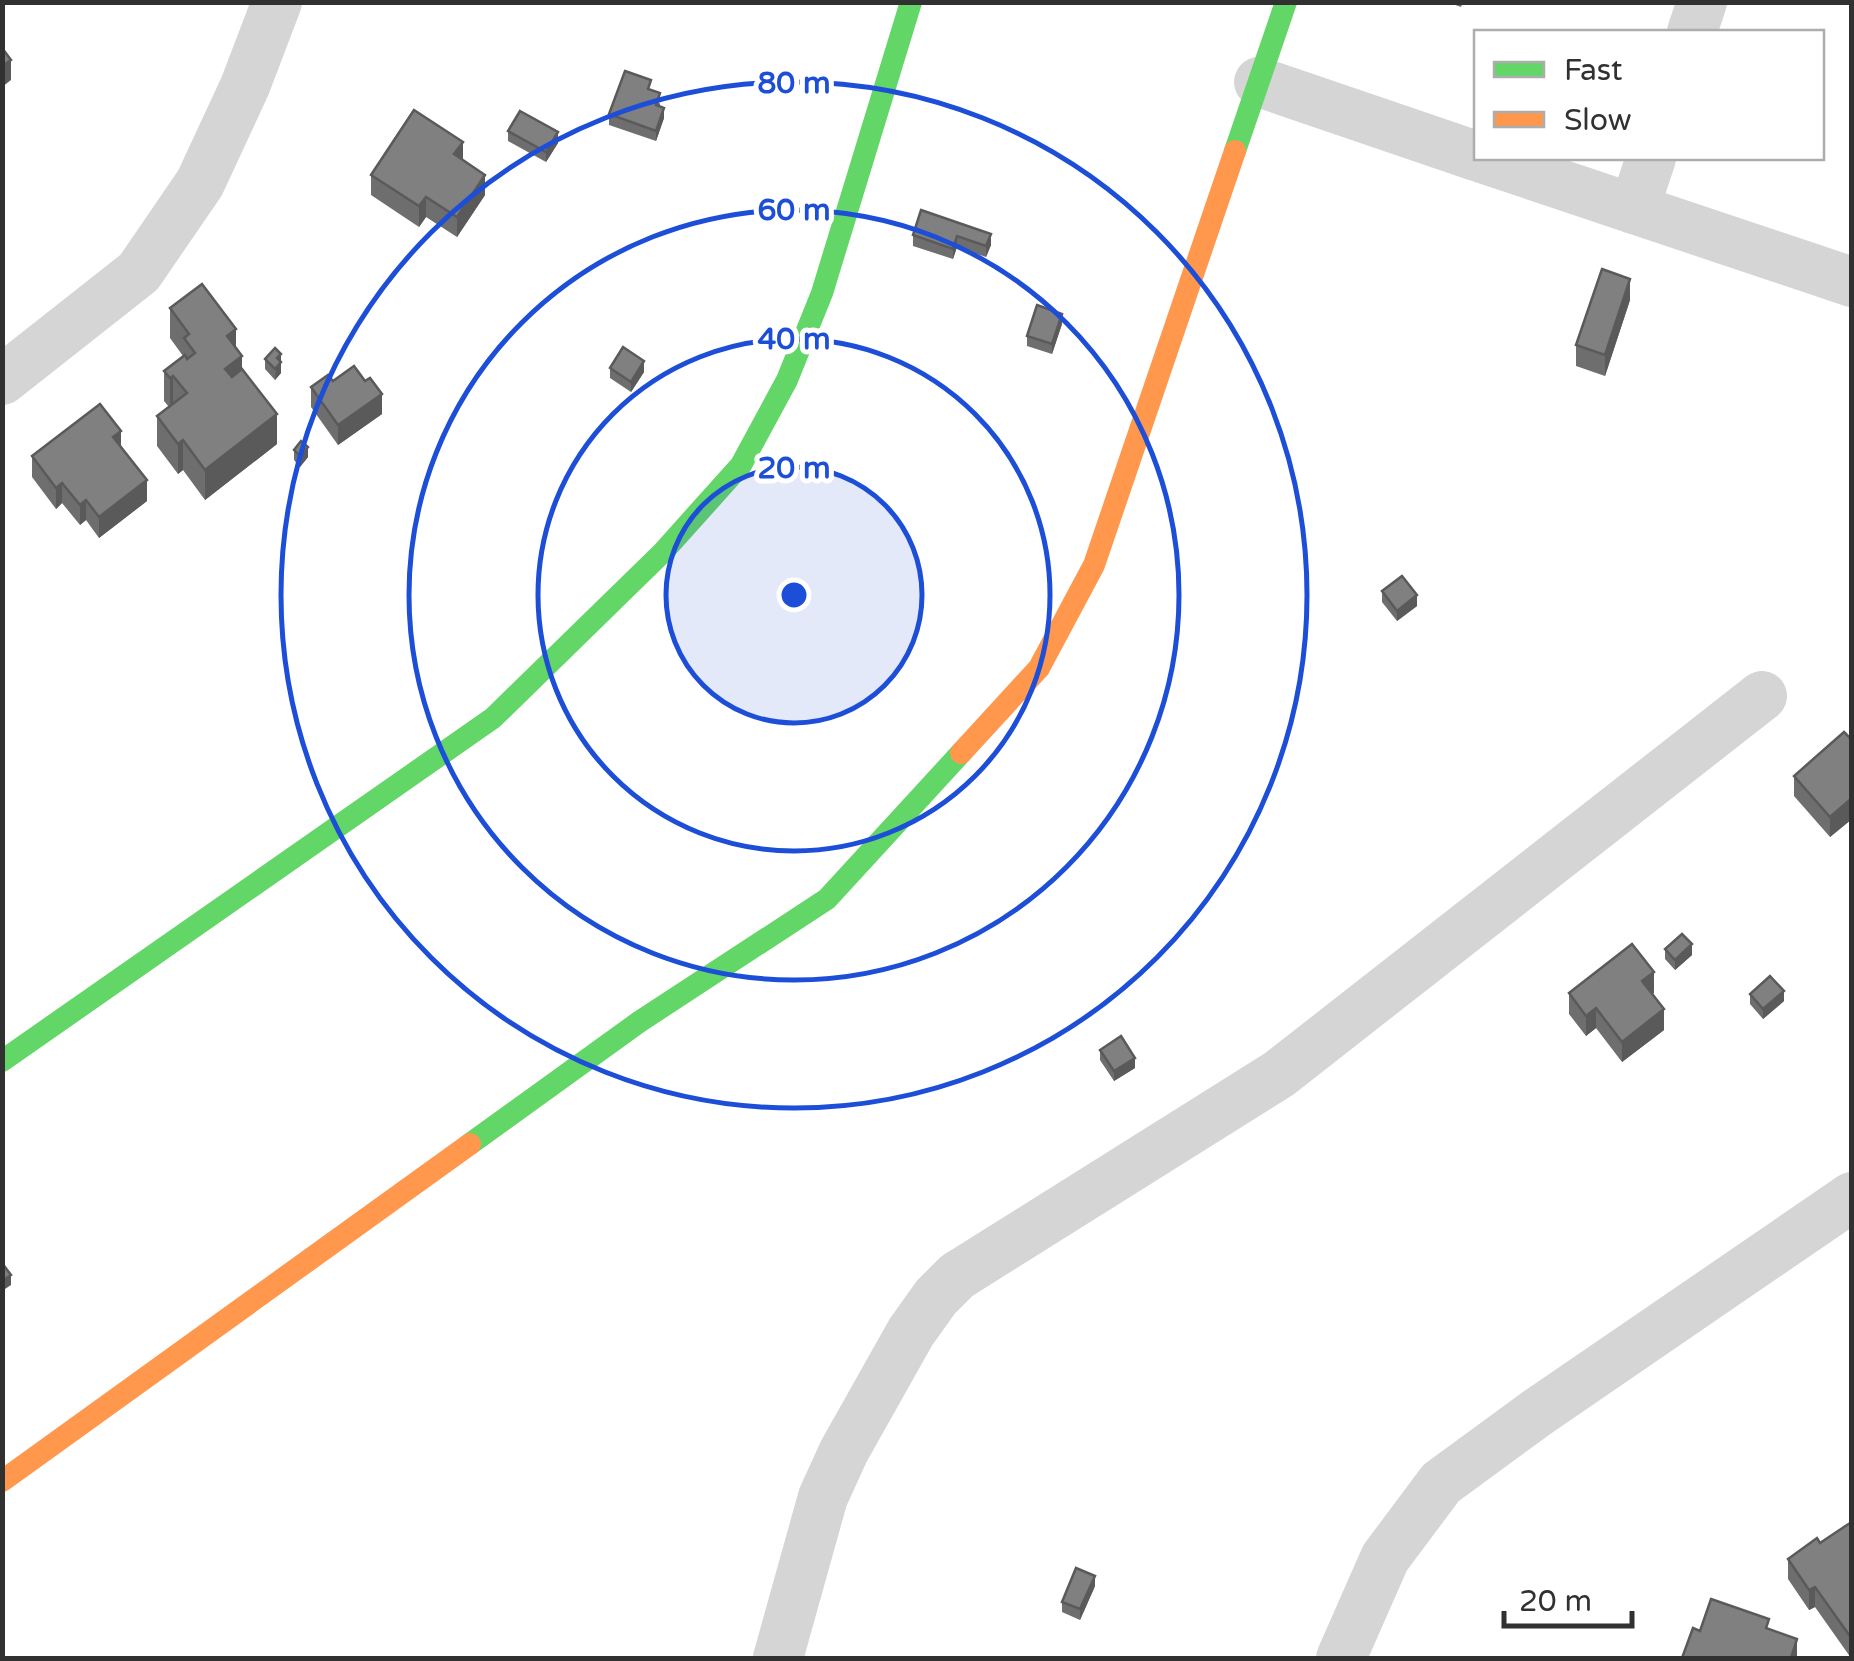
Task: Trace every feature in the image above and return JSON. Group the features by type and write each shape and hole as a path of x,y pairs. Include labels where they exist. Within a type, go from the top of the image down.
{"street":[{"path":"2,380 138,272 200,183 245,86 277,2"},
{"path":"2,1061 493,718 663,552 741,465 787,380 822,293 911,2"},
{"path":"2,1481 639,1022 827,899 1039,668 1094,565 1286,2"},
{"path":"1693,30 1702,2"},
{"path":"1259,82 1474,154"},
{"path":"1492,160 1852,282"},
{"path":"1634,208 1650,160"},
{"path":"778,1658 823,1496 844,1451 911,1332 957,1276 1278,1074 1762,696"},
{"path":"1341,1658 1384,1558 1441,1483 1852,1196"}],"building":[{"path":"2,48 11,60 2,66"},
{"path":"625,71 651,80 648,89 660,93 656,105 664,108 656,131 609,114"},
{"path":"414,110 463,142 454,154 485,175 457,217 426,197 419,206 371,175"},
{"path":"520,111 558,132 546,152 508,131"},
{"path":"921,210 991,234 986,246 957,236 953,249 913,235"},
{"path":"1602,269 1630,279 1605,355 1576,345"},
{"path":"202,284 236,329 227,336 242,356 225,369 232,377 242,369 277,414 205,470 183,440 178,444 157,416 187,393 164,371 185,355 187,359 195,353 184,338 189,334 170,308"},
{"path":"1037,305 1062,314 1052,344 1027,336"},
{"path":"623,347 644,361 631,382 610,368"},
{"path":"275,348 281,354 277,358 281,362 275,369 265,359"},
{"path":"354,366 382,394 338,425 311,387 328,375 333,381"},
{"path":"100,404 121,431 113,437 147,480 99,517 86,500 80,505 62,483 56,488 32,456"},
{"path":"301,441 308,447 300,456 294,450"},
{"path":"1402,576 1417,595 1397,611 1382,591"},
{"path":"1844,732 1852,740 1852,798 1830,817 1794,776"},
{"path":"1682,934 1692,944 1675,960 1665,949"},
{"path":"1632,944 1654,972 1642,981 1664,1009 1622,1042 1596,1008 1586,1016 1569,993"},
{"path":"1770,976 1784,991 1763,1009 1750,994"},
{"path":"1121,1036 1135,1058 1114,1071 1100,1050"},
{"path":"2,1263 11,1275 2,1281"},
{"path":"1850,1523 1852,1639 1815,1587 1809,1590 1788,1559 1817,1538 1820,1543"},
{"path":"1076,1568 1095,1576 1080,1609 1062,1602"},
{"path":"1711,1599 1769,1619 1766,1628 1797,1639 1791,1658 1682,1658 1693,1628 1700,1631"}],"traffic: fast":[{"path":"2,1061 493,718 663,552 741,465 787,380 822,293 911,2"},
{"path":"1235,151 1286,2"},
{"path":"470,1144 639,1022 827,899 961,753"}],"traffic: slow":[{"path":"961,753 1039,668 1094,565 1235,151"},
{"path":"2,1481 470,1144"}]}
